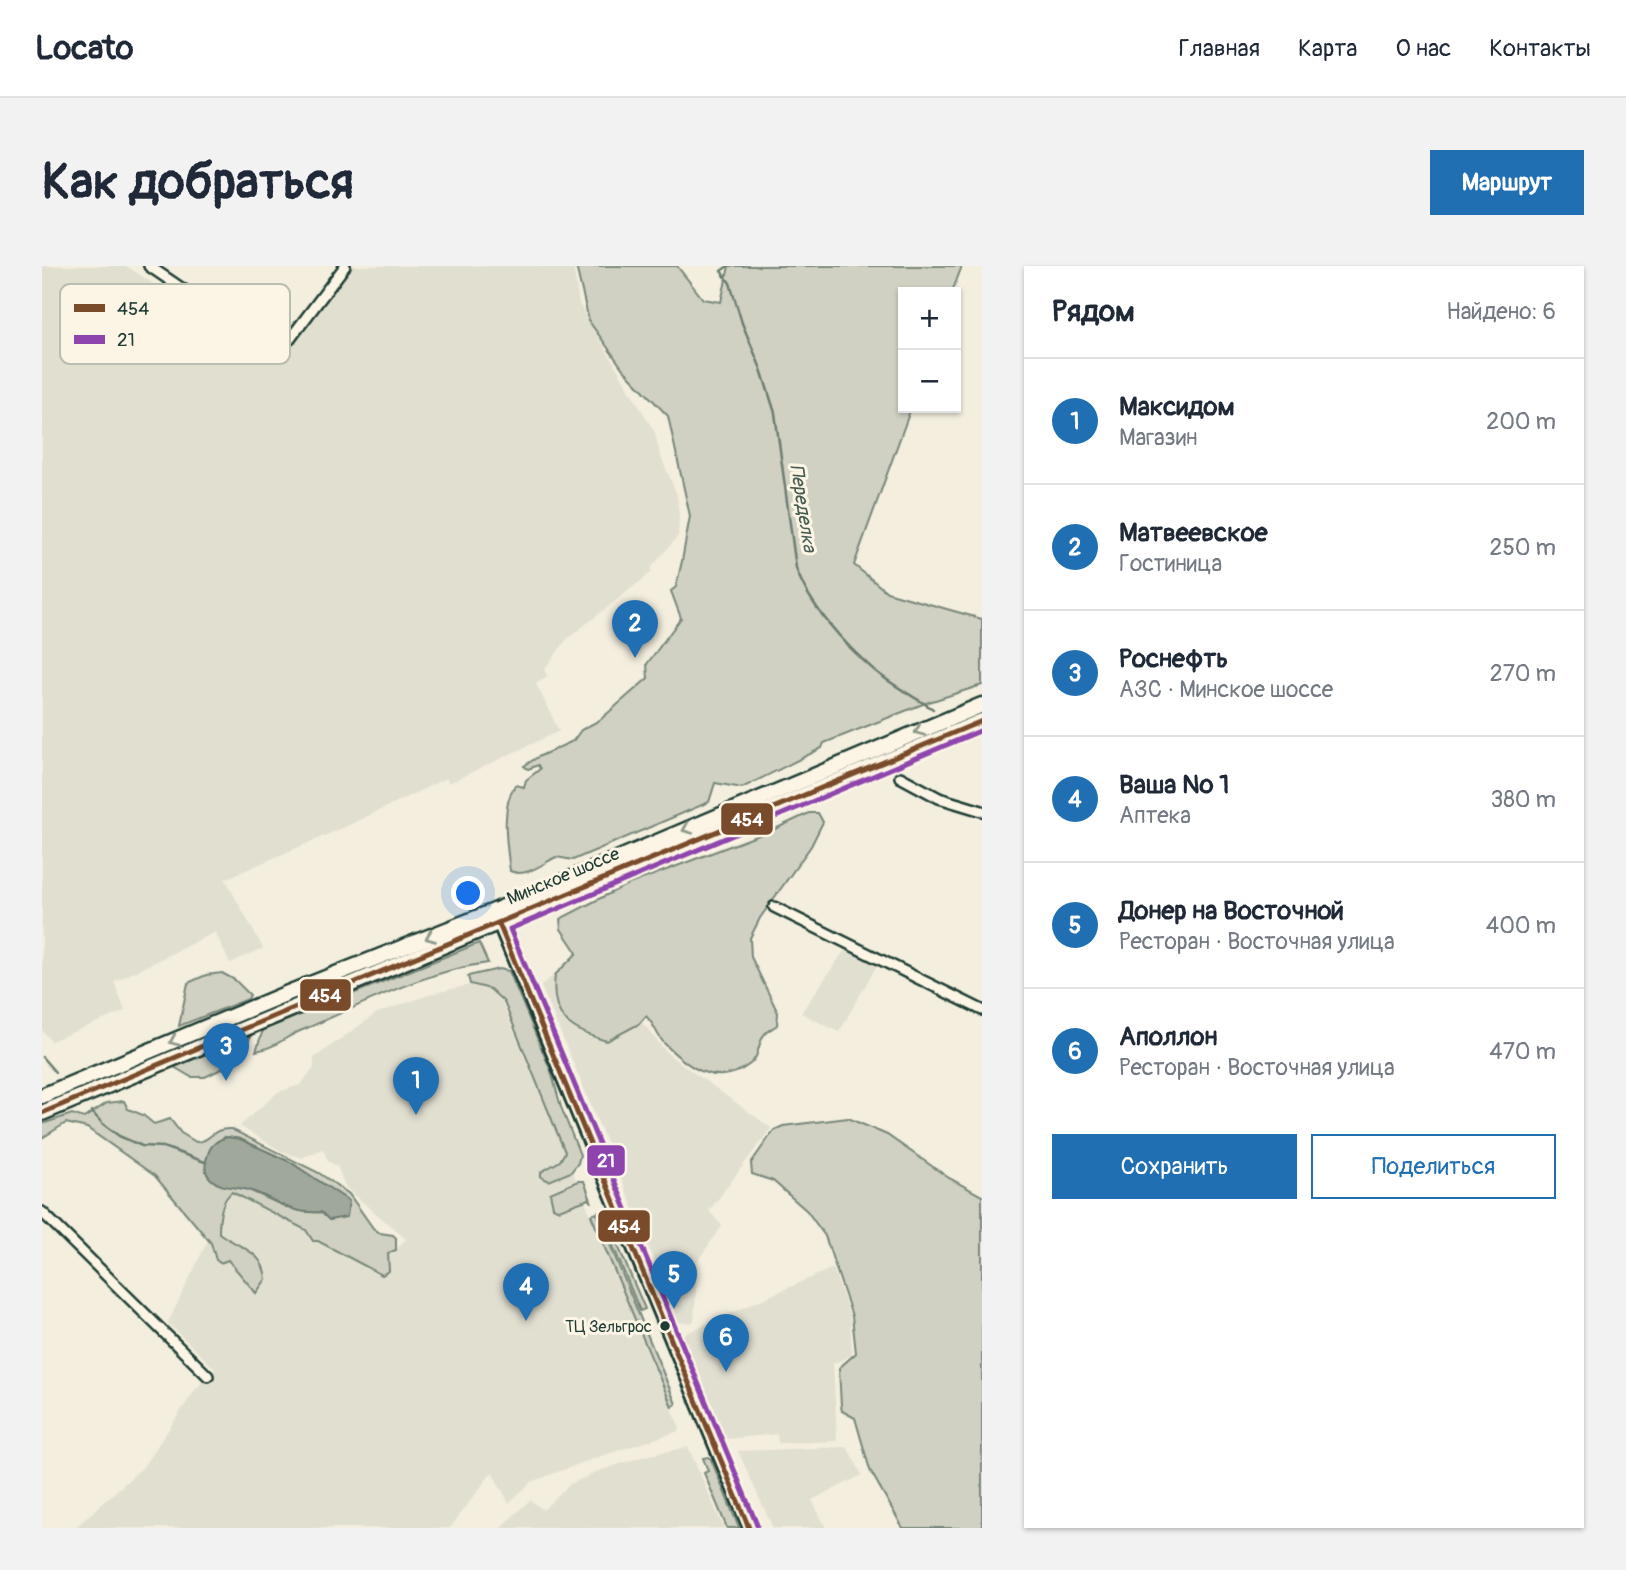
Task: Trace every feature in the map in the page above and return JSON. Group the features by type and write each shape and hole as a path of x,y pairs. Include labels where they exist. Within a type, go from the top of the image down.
{"highway":[{"name":"Минское шоссе","path":"42,1113 982,705"},
{"name":"Минское шоссе","path":"42,1096 283,995 496,917 982,721"}],"street":[{"path":"149,266 175,284"},
{"path":"290,339 345,266"},
{"path":"900,777 939,798 982,811"},
{"path":"774,907 982,1010"},
{"path":"496,917 749,1528"},
{"path":"42,1212 208,1376"}],"shaded area":[{"path":"42,266 126,266 153,284 60,284 60,364 290,364 290,342 349,266 573,266 579,304 655,433 660,455 677,495 679,517 678,536 650,569 652,572 567,639 544,670 547,676 536,684 559,731 449,783 446,778 347,826 225,879 263,948 230,963 215,932 114,982 125,1011 51,1041 42,1030"},
{"path":"576,266 677,266 703,299 721,302 729,266 962,266 954,287 898,287 898,413 909,413 854,565 887,592 982,619 982,685 923,704 824,743 822,748 742,788 715,783 709,802 573,860 556,857 534,869 516,873 510,871 507,805 515,785 524,787 526,780 540,769 538,765 528,769 524,766 573,741 581,730 600,720 648,678 647,664 681,618 671,591 676,587 690,516 668,416 623,369 589,321"},
{"path":"809,813 818,813 823,822 811,846 760,918 750,938 751,957 778,1013 777,1025 765,1034 750,1064 726,1075 715,1075 693,1067 661,1040 646,1016 639,1024 607,1041 582,1032 565,1020 556,1001 555,975 577,953 561,929 560,919 624,886 775,829"},
{"path":"479,943 488,963 464,967 418,981 256,1051 263,1030"},
{"path":"845,950 877,965 839,1032 801,1013"},
{"path":"583,951 668,1054 771,1128 709,1211 722,1226 698,1260 694,1321 690,1323 679,1322 617,1168 620,1161 606,1141 541,986"},
{"path":"499,969 509,971 551,1071 561,1107 580,1155 571,1172 549,1181 541,1177 541,1172 560,1161 565,1152 504,1002 490,989 470,984 468,976"},
{"path":"222,973 235,980 250,995 248,999 179,1026 188,983 206,975"},
{"path":"470,985 490,990 502,1003 679,1431 531,1482 509,1503 492,1472 450,1528 75,1528 143,1467 196,1389 215,1369 168,1323 232,1190 392,1254 406,1239 346,1188 337,1166 328,1161 323,1149 302,1158 281,1151 240,1126 278,1092 300,1085 314,1068 314,1058 377,1013 435,993"},
{"path":"251,1036 240,1060 205,1077 191,1077 174,1067"},
{"path":"124,1101 128,1109 143,1115 154,1124 170,1119 181,1133 196,1142 219,1130 231,1129 319,1173 349,1194 373,1228 396,1238 396,1250 388,1253 389,1271 382,1275 318,1241 313,1241 306,1230 232,1192 223,1206 219,1233 248,1250 260,1261 266,1279 256,1293 228,1260 220,1263 216,1260 211,1243 155,1176 87,1128 66,1123 42,1138 42,1124 72,1114 84,1118 107,1103","holes":["225,1137 240,1139 275,1155 335,1218 330,1220 321,1212 293,1209 249,1190"]},
{"path":"848,1118 887,1135 949,1178 982,1196 982,1528 903,1528 870,1470 855,1418 842,1411 839,1368 856,1353 852,1316 825,1236 807,1211 773,1181 752,1174 751,1163 774,1130 783,1126"},
{"path":"228,1137 240,1139 290,1162 349,1201 347,1217 329,1220 321,1212 299,1211 258,1193 215,1182 206,1170 209,1150"},
{"path":"584,1181 592,1203 589,1199 559,1210 553,1207 550,1193"},
{"path":"599,1212 605,1215 645,1309 640,1311"},
{"path":"597,1213 676,1404 672,1407 591,1215"},
{"path":"833,1268 850,1316 852,1355 833,1364 837,1441 778,1443 777,1434 726,1439 719,1433 680,1336"},
{"path":"688,1447 724,1528 501,1528 530,1500 543,1510 569,1485 596,1472 645,1456"},
{"path":"847,1447 862,1475 812,1500 826,1528 773,1528 738,1451"},
{"path":"708,1457 739,1528 727,1528 704,1473 708,1471 703,1458"}],"waterway":[{"name":"Переделка","path":"728,266 721,271 730,283 775,413 796,568 802,582 818,610 863,660 888,681 933,709"},
{"path":"42,1057 55,1072"},
{"path":"91,1111 119,1136 142,1146 163,1147 205,1162"}],"transit line":[{"name":"454","path":"42,1113 982,721"},
{"name":"21","path":"757,1525 510,929 982,730"},
{"name":"454","path":"499,924 749,1528"}],"place":[{"name":"Матвеевское","path":"635,658"},
{"name":"Роснефть","path":"226,1081"},
{"name":"Максидом","path":"416,1115"},
{"name":"Донер на Восточной","path":"674,1309"},
{"name":"Ваша № 1","path":"526,1321"},
{"name":"ТЦ Зельгрос","path":"665,1326"},
{"name":"Аполлон","path":"726,1372"}]}
